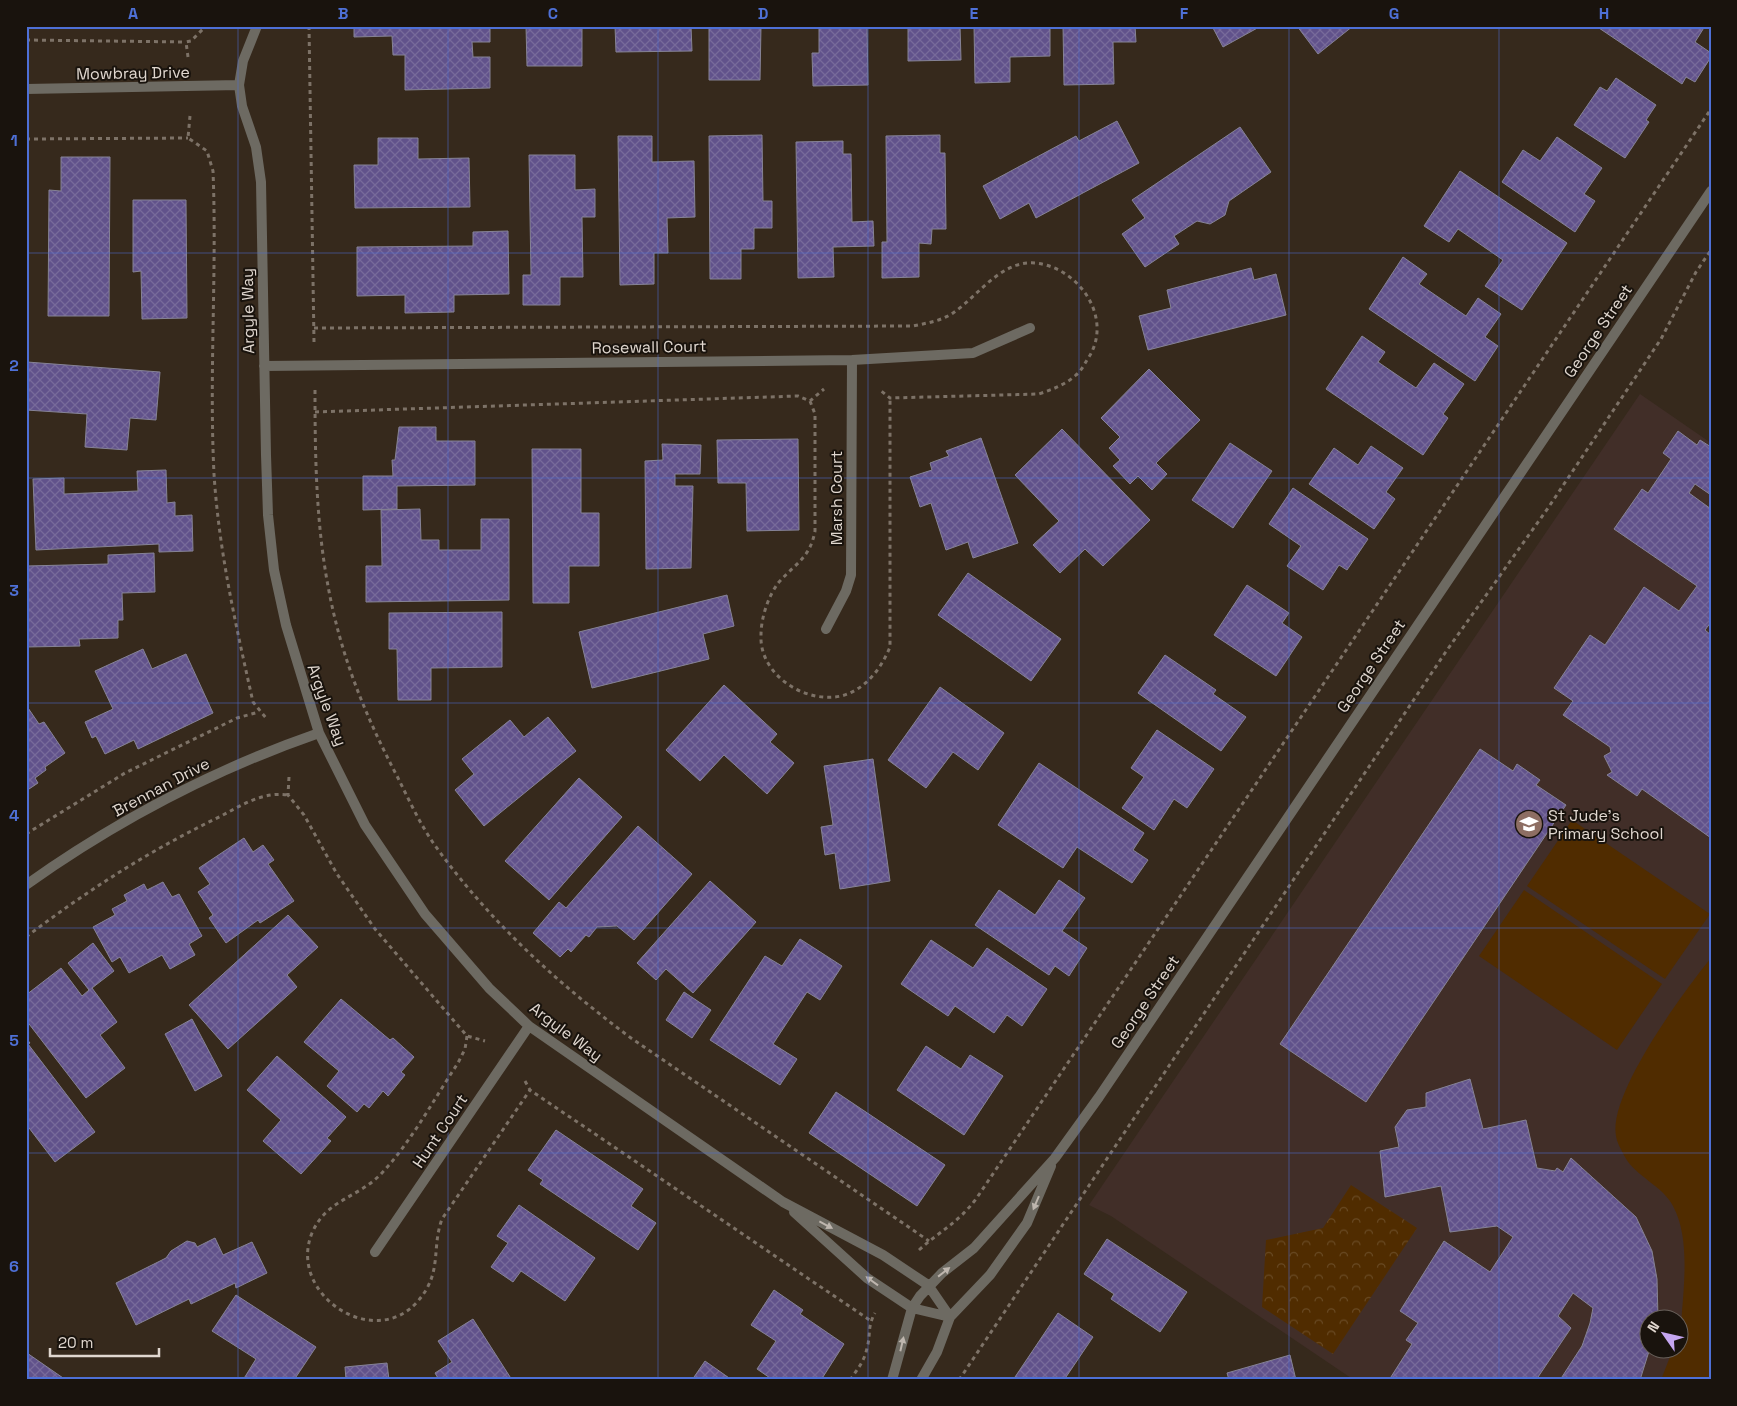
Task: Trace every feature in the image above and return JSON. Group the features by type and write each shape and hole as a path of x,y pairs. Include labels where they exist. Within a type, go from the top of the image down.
{"street":[{"name":"Argyle Way","path":"257,26 243,61 239,85 242,106 256,147 261,182 268,515 274,570 286,626 319,733 350,797 366,825 420,907 454,949 529,1026 783,1202 883,1255 928,1285"},
{"name":"Mowbray Drive","path":"26,89 239,85"},
{"name":"George Street","path":"892,1380 912,1308 928,1285 974,1248 1055,1158 1099,1097 1711,191"},
{"name":"Rosewall Court","path":"264,366 852,360 973,353 1030,328"},
{"name":"Marsh Court","path":"826,629 846,591 851,575 852,360"},
{"name":"Brennan Drive","path":"26,885 58,863 187,788 273,750 319,733"},
{"name":"Hunt Court","path":"375,1252 529,1026"},
{"name":"George Street","path":"921,1380 937,1352 950,1317 990,1275 1012,1247 1027,1223 1055,1158"},
{"name":"Argyle Way","path":"783,1202 867,1278 912,1308"},
{"path":"928,1285 950,1317"},
{"path":"912,1308 950,1317"}],"path":[{"path":"26,40 186,42 191,41 206,26"},
{"path":"309,26 314,342"},
{"path":"186,42 188,57"},
{"path":"914,1255 929,1241 963,1217 976,1199 1711,109"},
{"path":"188,138 190,116"},
{"path":"26,139 188,138 207,152 213,170 213,397 215,484 221,550 253,702 259,712 266,718"},
{"path":"958,1380 1445,653 1548,508 1661,338 1711,250"},
{"path":"314,328 913,326 932,323 951,315 1002,271 1023,264 1043,264 1062,270 1078,282 1097,315 1098,335 1091,355 1078,374 1059,387 1039,394 890,398 880,390"},
{"path":"315,412 798,396 810,401 824,389"},
{"path":"315,390 315,464 322,546 328,586 347,662 362,706 434,844 495,920 526,952 591,1008 631,1038 929,1241"},
{"path":"26,834 125,773 237,718 259,712"},
{"path":"289,777 288,795 301,811 338,874 375,929 466,1036 485,1042"},
{"path":"26,937 76,900 160,846 253,800 269,794 288,795"},
{"path":"525,1081 530,1090 871,1321"},
{"path":"850,1380 864,1359 868,1347 868,1328 876,1313"}],"shaded area":[{"name":"St Jude's Primary School","path":"1640,394 1711,443 1711,1380 1354,1380 1111,1216 1089,1205"}],"green space":[{"path":"1572,820 1710,914 1665,979 1527,886"},
{"path":"1524,890 1662,984 1617,1050 1479,956"},
{"path":"1711,958 1711,1380 1661,1380 1670,1358 1690,1358 1690,1308 1682,1308 1683,1239 1673,1206 1663,1193 1630,1164 1616,1136 1617,1118 1624,1095 1635,1070 1684,994"},
{"path":"1351,1185 1417,1228 1333,1354 1262,1307 1266,1240 1323,1228"}],"building":[{"path":"354,26 490,26 490,42 472,42 473,57 490,57 490,88 405,90 405,55 393,55 392,36 354,37"},
{"path":"526,26 582,26 582,66 527,66"},
{"path":"615,26 691,26 692,51 616,52"},
{"path":"709,26 761,26 760,80 709,80"},
{"path":"819,26 867,26 868,85 813,86 812,53 819,53"},
{"path":"908,26 960,26 961,60 908,61"},
{"path":"974,26 1050,26 1050,56 1010,57 1010,82 975,83"},
{"path":"1063,26 1135,26 1136,42 1113,42 1114,84 1064,85"},
{"path":"1212,26 1261,26 1223,47"},
{"path":"1297,26 1353,26 1318,54"},
{"path":"1596,26 1705,26 1695,42 1711,53 1711,57 1695,82 1686,77 1682,84"},
{"path":"1616,78 1656,105 1646,120 1649,122 1625,158 1574,125 1600,87 1607,91"},
{"path":"1117,121 1139,163 1036,218 1029,203 1000,219 983,186 1076,136 1079,141"},
{"path":"1240,127 1271,172 1229,201 1225,215 1210,224 1197,221 1174,236 1179,244 1145,267 1122,234 1145,218 1132,200"},
{"path":"762,135 763,201 772,201 772,228 754,228 754,249 741,249 741,279 710,279 709,136"},
{"path":"940,135 940,153 945,153 946,229 932,229 931,244 919,243 919,277 882,278 882,242 887,242 886,136"},
{"path":"618,136 652,136 652,162 694,161 695,217 667,218 668,253 654,253 654,284 620,285"},
{"path":"1557,137 1602,168 1584,194 1595,201 1575,232 1502,182 1523,150 1540,161"},
{"path":"378,138 418,138 418,159 469,158 470,207 355,208 354,165 378,165"},
{"path":"843,141 843,154 851,154 852,222 873,221 874,246 833,247 834,277 798,278 796,142"},
{"path":"529,155 575,155 575,190 595,189 595,217 582,217 583,277 560,277 560,305 523,305 523,275 531,275"},
{"path":"61,157 110,157 109,316 48,316 49,190 61,191"},
{"path":"1460,171 1567,243 1522,310 1485,286 1503,260 1458,229 1449,242 1424,226"},
{"path":"26,185 28,185 28,218 26,218"},
{"path":"133,200 186,200 187,318 142,319 141,271 133,272"},
{"path":"508,231 509,294 454,295 454,312 405,313 405,295 357,296 357,247 473,246 473,232"},
{"path":"1403,257 1427,274 1419,284 1466,316 1478,298 1501,314 1485,337 1498,346 1475,381 1369,309"},
{"path":"1251,268 1254,280 1276,274 1286,315 1148,350 1139,316 1171,308 1167,290"},
{"path":"1362,336 1385,352 1378,362 1416,388 1434,363 1464,384 1443,414 1448,418 1423,455 1326,389"},
{"path":"27,362 160,372 156,420 130,418 127,450 85,447 87,414 26,410"},
{"path":"1149,369 1200,420 1156,463 1167,474 1152,490 1138,476 1130,484 1113,466 1120,460 1109,448 1120,437 1101,418"},
{"path":"399,427 436,427 436,441 475,441 475,485 397,486 397,509 363,510 363,476 393,476 392,460 395,460"},
{"path":"1062,429 1150,520 1103,566 1085,549 1060,573 1033,545 1059,521 1015,475"},
{"path":"1678,431 1697,445 1700,440 1711,447 1711,495 1695,484 1689,493 1711,509 1711,622 1705,630 1711,635 1711,838 1642,789 1637,796 1607,775 1612,772 1604,756 1611,752 1610,747 1563,715 1573,701 1554,688 1590,635 1605,645 1644,587 1679,611 1697,586 1614,529 1642,489 1648,493 1671,459 1663,453"},
{"path":"981,438 1018,543 973,558 968,542 946,550 931,503 920,507 910,477 932,470 930,463 949,456 946,451"},
{"path":"798,439 799,530 747,531 746,483 718,483 717,440"},
{"path":"1230,443 1272,471 1233,528 1192,500"},
{"path":"662,444 701,445 700,474 675,474 675,486 693,486 691,568 646,569 645,461 663,460"},
{"path":"1371,446 1403,468 1386,492 1395,499 1374,529 1309,484 1334,448 1358,465"},
{"path":"532,449 581,449 581,513 599,513 599,566 569,566 569,603 533,603"},
{"path":"166,470 167,503 175,502 175,516 192,515 193,551 159,552 159,544 36,550 33,479 64,478 64,494 138,491 137,471"},
{"path":"1293,488 1368,539 1347,570 1339,565 1323,590 1287,566 1301,546 1269,524"},
{"path":"420,509 421,540 439,540 439,550 481,550 481,519 509,519 509,600 366,602 366,566 382,566 381,510"},
{"path":"154,553 155,592 122,593 123,620 118,620 118,638 79,639 80,646 26,647 26,566 108,564 108,555"},
{"path":"968,573 1061,639 1031,681 938,615"},
{"path":"1247,585 1289,613 1282,623 1302,637 1276,676 1214,635"},
{"path":"727,595 734,626 703,634 709,659 592,688 579,632"},
{"path":"502,612 502,667 431,668 431,700 398,700 397,649 389,649 389,613"},
{"path":"143,649 152,669 186,654 213,713 138,749 134,740 105,754 96,736 92,738 85,722 113,709 95,671"},
{"path":"1165,655 1216,690 1213,694 1246,717 1221,751 1138,693"},
{"path":"724,685 777,734 770,742 794,763 767,794 724,755 700,781 666,750"},
{"path":"940,687 1004,733 978,770 953,752 926,788 888,760"},
{"path":"26,705 39,724 44,722 65,753 45,767 46,770 35,778 38,783 26,791"},
{"path":"548,717 576,751 484,826 455,790 474,774 462,759 510,720 524,737"},
{"path":"1157,730 1214,769 1187,808 1174,799 1154,830 1122,808 1144,777 1131,768"},
{"path":"1480,749 1513,771 1517,764 1540,780 1536,785 1566,805 1366,1102 1280,1044"},
{"path":"873,759 890,881 840,889 835,853 825,855 821,827 833,825 824,766"},
{"path":"1039,763 1144,833 1133,850 1148,860 1132,883 1077,847 1063,868 998,825"},
{"path":"579,778 622,817 549,900 505,861"},
{"path":"638,826 692,874 634,940 617,926 597,927 589,937 586,935 571,952 568,949 560,957 533,933 559,902 566,908"},
{"path":"244,838 253,852 263,845 274,860 268,864 294,901 260,923 258,920 226,943 209,918 213,915 198,892 210,884 199,868"},
{"path":"1059,880 1085,898 1062,931 1087,948 1069,976 1055,966 1049,975 975,925 999,890 1035,915"},
{"path":"710,881 756,922 693,993 666,969 656,980 637,963"},
{"path":"163,882 172,897 179,894 202,936 189,944 195,955 170,969 162,955 129,973 120,957 112,962 93,927 115,915 112,909 127,901 124,895 144,884 147,890"},
{"path":"288,915 318,947 287,975 297,987 228,1049 189,1005"},
{"path":"800,939 842,966 820,1000 807,992 773,1044 797,1059 780,1085 710,1040 765,956 782,966"},
{"path":"931,940 973,968 987,948 1047,989 1022,1026 1007,1015 994,1033 955,1006 948,1016 901,984"},
{"path":"93,943 114,971 92,988 117,1022 100,1035 125,1068 86,1098 26,1020 26,995 61,968 82,996 89,990 68,963"},
{"path":"684,992 711,1010 692,1038 666,1020"},
{"path":"341,999 390,1040 393,1038 414,1057 401,1072 405,1075 388,1096 383,1091 369,1108 364,1104 357,1112 327,1086 339,1071 304,1042"},
{"path":"192,1019 222,1076 195,1091 165,1034"},
{"path":"26,1038 30,1043 28,1044 95,1132 55,1162 26,1124"},
{"path":"926,1046 961,1069 970,1055 1003,1076 964,1135 897,1090"},
{"path":"277,1056 346,1117 327,1138 331,1141 301,1174 263,1141 281,1120 247,1090"},
{"path":"1470,1079 1483,1129 1526,1120 1537,1168 1555,1171 1557,1168 1563,1172 1571,1158 1636,1217 1652,1251 1657,1279 1658,1308 1640,1308 1640,1358 1647,1358 1640,1380 1560,1380 1582,1346 1593,1308 1573,1293 1558,1316 1571,1328 1536,1380 1389,1380 1412,1344 1406,1340 1418,1323 1400,1311 1444,1241 1490,1272 1513,1237 1497,1226 1450,1232 1441,1186 1385,1197 1380,1151 1399,1147 1395,1127 1407,1110 1426,1107 1426,1093"},
{"path":"836,1092 945,1165 917,1206 809,1133"},
{"path":"556,1130 643,1189 631,1206 656,1223 638,1250 540,1184 543,1180 528,1170"},
{"path":"519,1205 595,1258 565,1301 521,1271 513,1282 491,1267 508,1243 497,1236"},
{"path":"215,1238 223,1255 252,1242 267,1273 236,1288 235,1283 191,1304 189,1299 136,1325 116,1283 166,1258 171,1251 187,1241 195,1243 197,1247"},
{"path":"1107,1239 1187,1292 1160,1332 1111,1299 1114,1294 1084,1274"},
{"path":"774,1290 803,1310 800,1314 844,1344 821,1380 773,1380 757,1369 776,1341 751,1325"},
{"path":"236,1295 316,1347 294,1380 243,1380 256,1359 212,1331"},
{"path":"1058,1313 1093,1337 1064,1380 1013,1380"},
{"path":"473,1319 512,1380 439,1380 435,1373 452,1362 438,1341"},
{"path":"27,1353 66,1380 26,1380"},
{"path":"1290,1355 1296,1380 1229,1380 1227,1373"},
{"path":"705,1361 732,1380 692,1380"},
{"path":"387,1363 389,1380 346,1380 345,1367"}],"place":[{"name":"St Jude's Primary School","path":"1529,824"}]}
